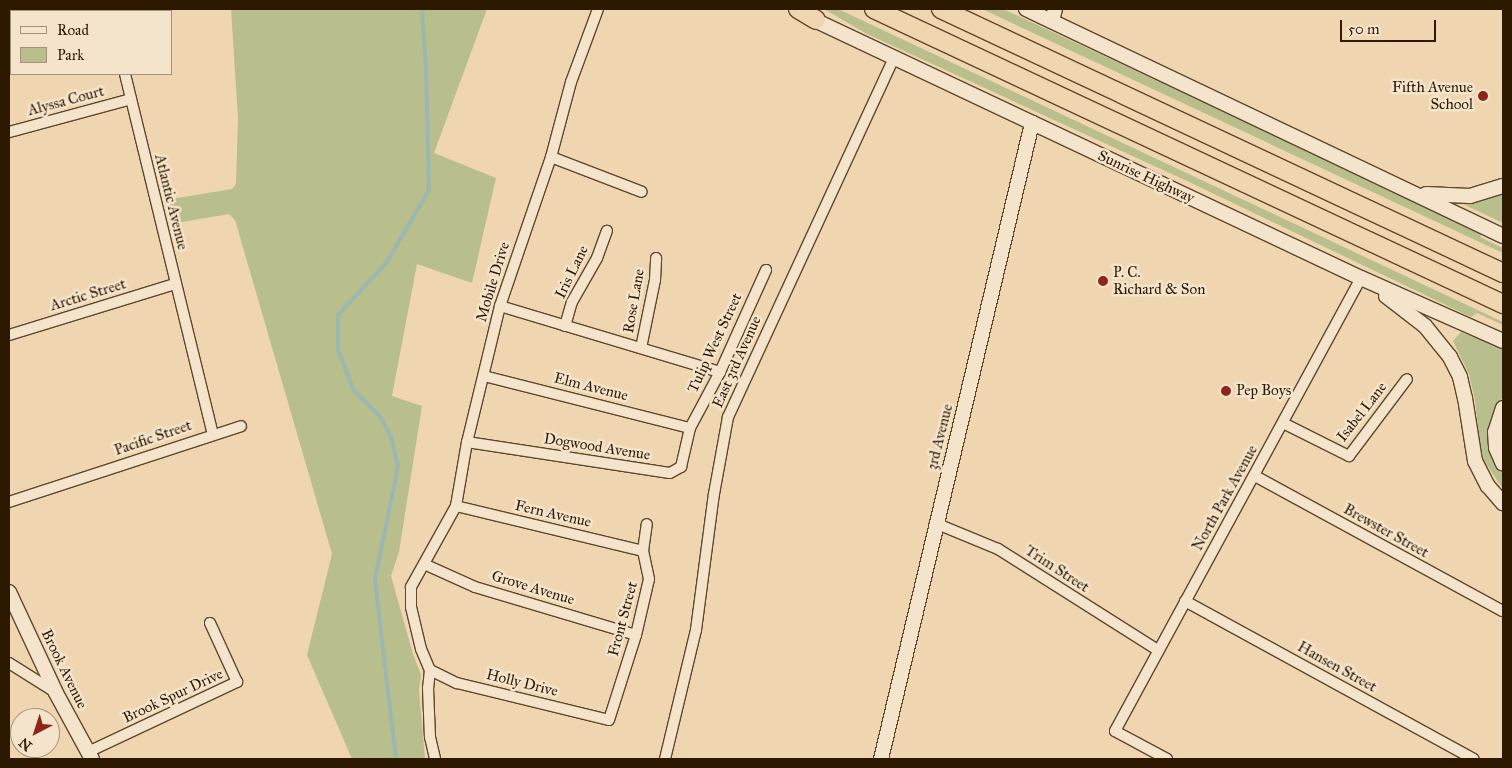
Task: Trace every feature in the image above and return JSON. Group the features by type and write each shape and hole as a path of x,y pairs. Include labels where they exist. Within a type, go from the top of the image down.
{"highway":[{"path":"798,9 816,20"},
{"path":"874,9 1503,304"},
{"path":"941,9 1503,273"}],"main road":[{"name":"Sunrise Highway","path":"791,9 1361,278 1503,341"},
{"path":"1026,9 1054,15 1503,236"},
{"name":"3rd Avenue","path":"881,759 1032,122"},
{"path":"1418,194 1470,196 1503,186"},
{"path":"1361,278 1419,320 1444,348 1456,368 1462,387 1475,461 1488,486 1503,503"},
{"path":"1503,408 1495,432 1496,448 1503,464"},
{"name":"Brook Avenue","path":"9,592 56,693 90,756"}],"street":[{"name":"Mobile Drive","path":"424,564 456,506 467,442 500,306 550,157 571,82 598,9"},
{"name":"East 3rd Avenue","path":"665,759 696,630 714,494 728,416 894,58"},
{"name":"Atlantic Avenue","path":"125,75 189,338"},
{"name":"Alyssa Court","path":"9,132 131,99"},
{"path":"550,157 642,192"},
{"name":"Iris Lane","path":"565,326 572,302 597,258 607,232"},
{"name":"Rose Lane","path":"641,348 655,280 656,258"},
{"name":"Tulip West Street","path":"690,428 720,372 766,270"},
{"name":"North Park Avenue","path":"1167,759 1115,731 1361,278"},
{"name":"Arctic Street","path":"9,335 175,284"},
{"path":"500,306 720,372"},
{"name":"Pacific Street","path":"9,502 213,434 189,338"},
{"name":"Elm Avenue","path":"484,376 690,428"},
{"name":"Isabel Lane","path":"1283,423 1349,456 1407,380"},
{"path":"213,434 241,426"},
{"name":"Dogwood Avenue","path":"467,442 670,473 681,467 690,428"},
{"name":"Brewster Street","path":"1255,476 1503,611"},
{"name":"Fern Avenue","path":"456,506 643,551"},
{"name":"Trim Street","path":"936,523 998,549 1158,650"},
{"name":"Front Street","path":"609,720 636,634 649,579 643,551 647,524"},
{"path":"424,564 411,587 411,607 421,648 430,670 428,688 430,737 435,759"},
{"name":"Grove Avenue","path":"424,564 475,587 636,634"},
{"name":"Hansen Street","path":"1185,601 1474,759"},
{"name":"Brook Spur Drive","path":"90,756 237,682 210,623"},
{"path":"9,663 56,693"},
{"name":"Holly Drive","path":"430,670 457,683 609,720"}],"green space":[{"path":"231,9 487,9 434,153 496,178 472,283 417,264 392,396 422,406 399,552 391,576 413,654 421,675 419,690 425,759 352,759 307,655 332,554 235,220 229,214 171,224 165,200 232,189 236,184 238,118"},
{"path":"824,9 838,9 1503,322 1503,325 1477,313 1471,317 1187,181 867,34"},
{"path":"982,9 1003,9 1483,232 1480,237 1503,248 1503,253"},
{"path":"1503,191 1503,223 1461,203 1461,201"},
{"path":"1461,332 1503,349 1503,396 1493,413 1489,439 1498,468 1503,474 1503,489 1484,461 1469,374 1453,341"}],"waterway":[{"path":"396,759 375,579 398,467 391,437 380,416 354,391 338,350 338,315 387,262 429,190 426,67 422,9"}],"place":[{"name":"Fifth Avenue School","path":"1483,96"},
{"name":"P. C. Richard & Son","path":"1103,281"},
{"name":"Pep Boys","path":"1226,391"}]}
